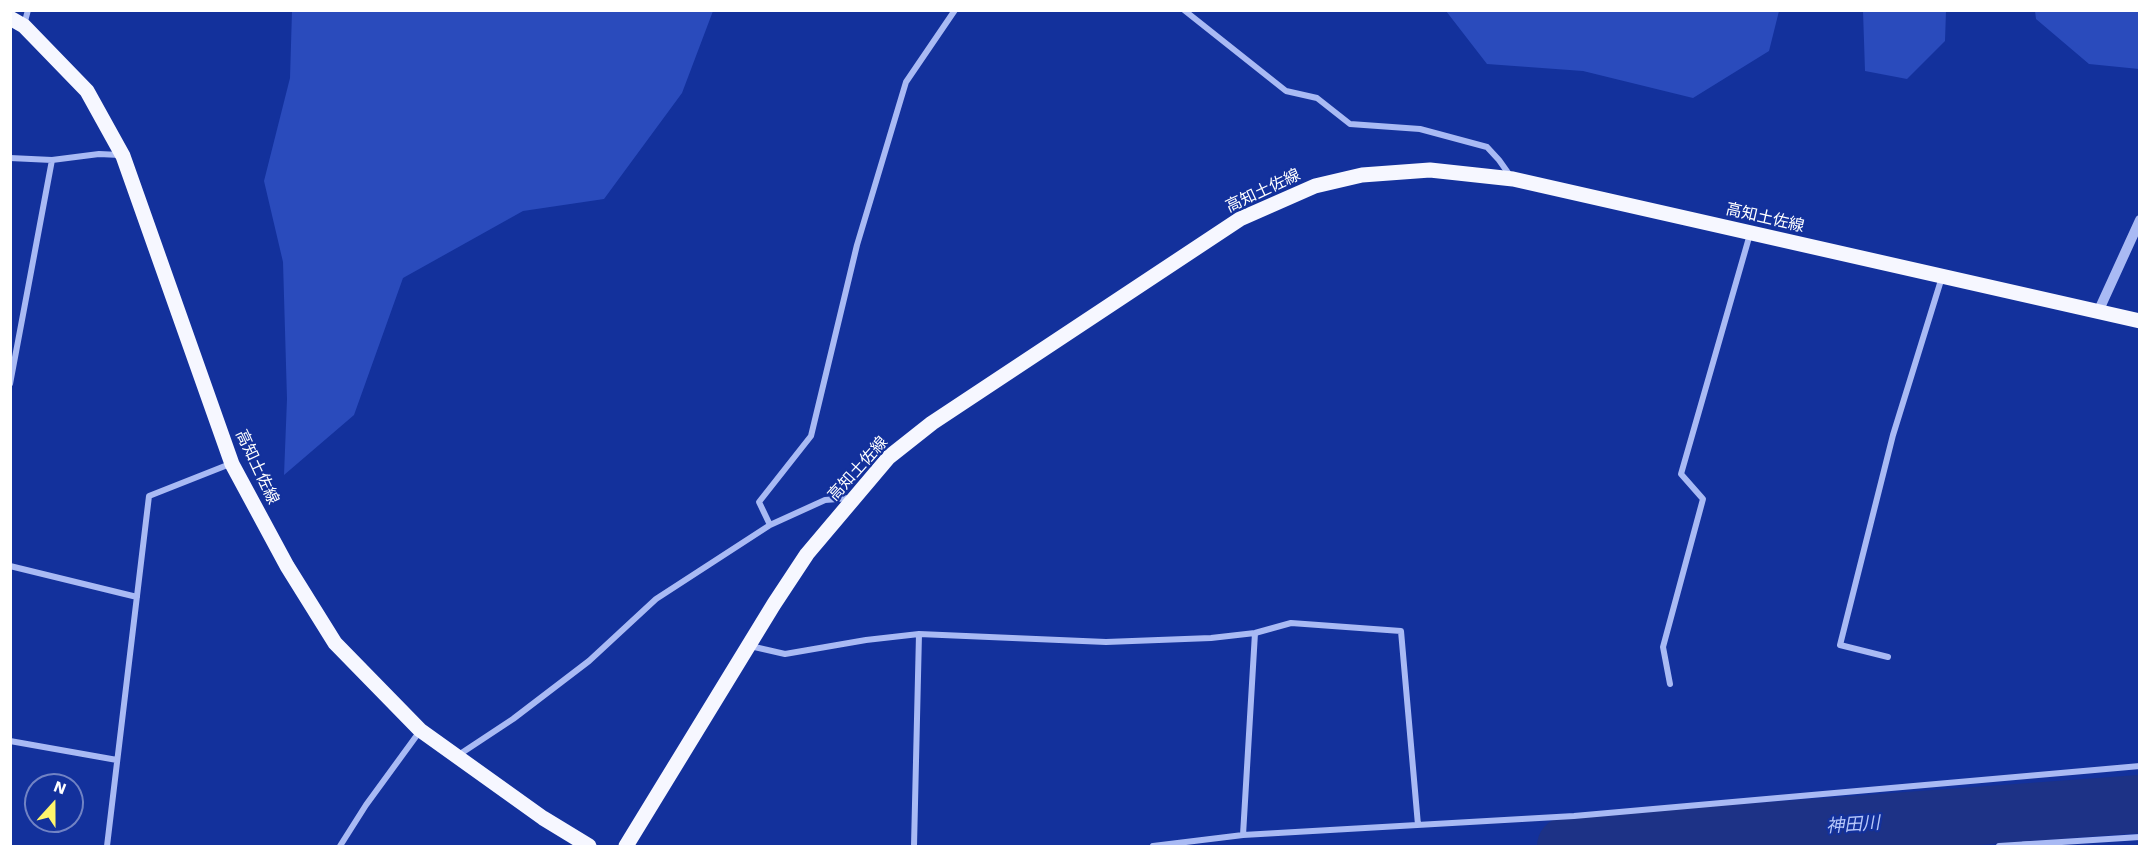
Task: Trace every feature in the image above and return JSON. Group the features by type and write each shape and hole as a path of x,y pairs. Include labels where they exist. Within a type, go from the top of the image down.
{"main road":[{"name":"高知土佐線","path":"21,18 87,91 123,156 232,464 287,566 335,643 420,730 543,818 590,846"},
{"name":"高知土佐線","path":"626,846 807,554 889,457 932,423 1240,219 1315,186 1362,175 1430,170 1513,179 2139,321"}],"street":[{"path":"770,525 759,502 811,436 857,245 906,82 955,10"},
{"path":"1184,10 1286,91 1317,98 1350,124 1420,129 1486,147 1513,179"},
{"path":"10,158 52,160 99,154 123,156"},
{"path":"10,384 52,160"},
{"path":"2098,312 2139,220"},
{"path":"1670,684 1663,647 1703,499 1681,474 1750,233"},
{"path":"1888,657 1840,645 1893,435 1942,277"},
{"path":"106,846 149,496 232,464"},
{"path":"457,756 513,719 589,661 656,599 770,525 825,500 857,497"},
{"path":"10,566 137,597"},
{"path":"749,645 785,654 866,640 919,634 1106,642 1211,638 1255,633 1291,623 1401,631 1418,825"},
{"path":"1243,835 1255,633"},
{"path":"914,846 919,634"},
{"path":"340,846 366,805 420,730"},
{"path":"10,741 117,760"},
{"path":"1153,846 1243,835 1574,816 2139,766"},
{"path":"1999,846 2139,837"}],"shaded area":[{"path":"292,11 713,11 682,93 604,199 523,211 403,278 354,415 284,475 287,399 283,262 264,181 290,78"},
{"path":"1446,11 1779,11 1769,51 1693,98 1583,71 1487,64"},
{"path":"1863,11 1946,11 1945,41 1907,79 1865,71"},
{"path":"2035,11 2139,11 2139,69 2089,64 2036,19"}],"waterway":[{"name":"神田川","path":"1566,846 2140,804"},
{"path":"2025,846 2038,812"}]}
